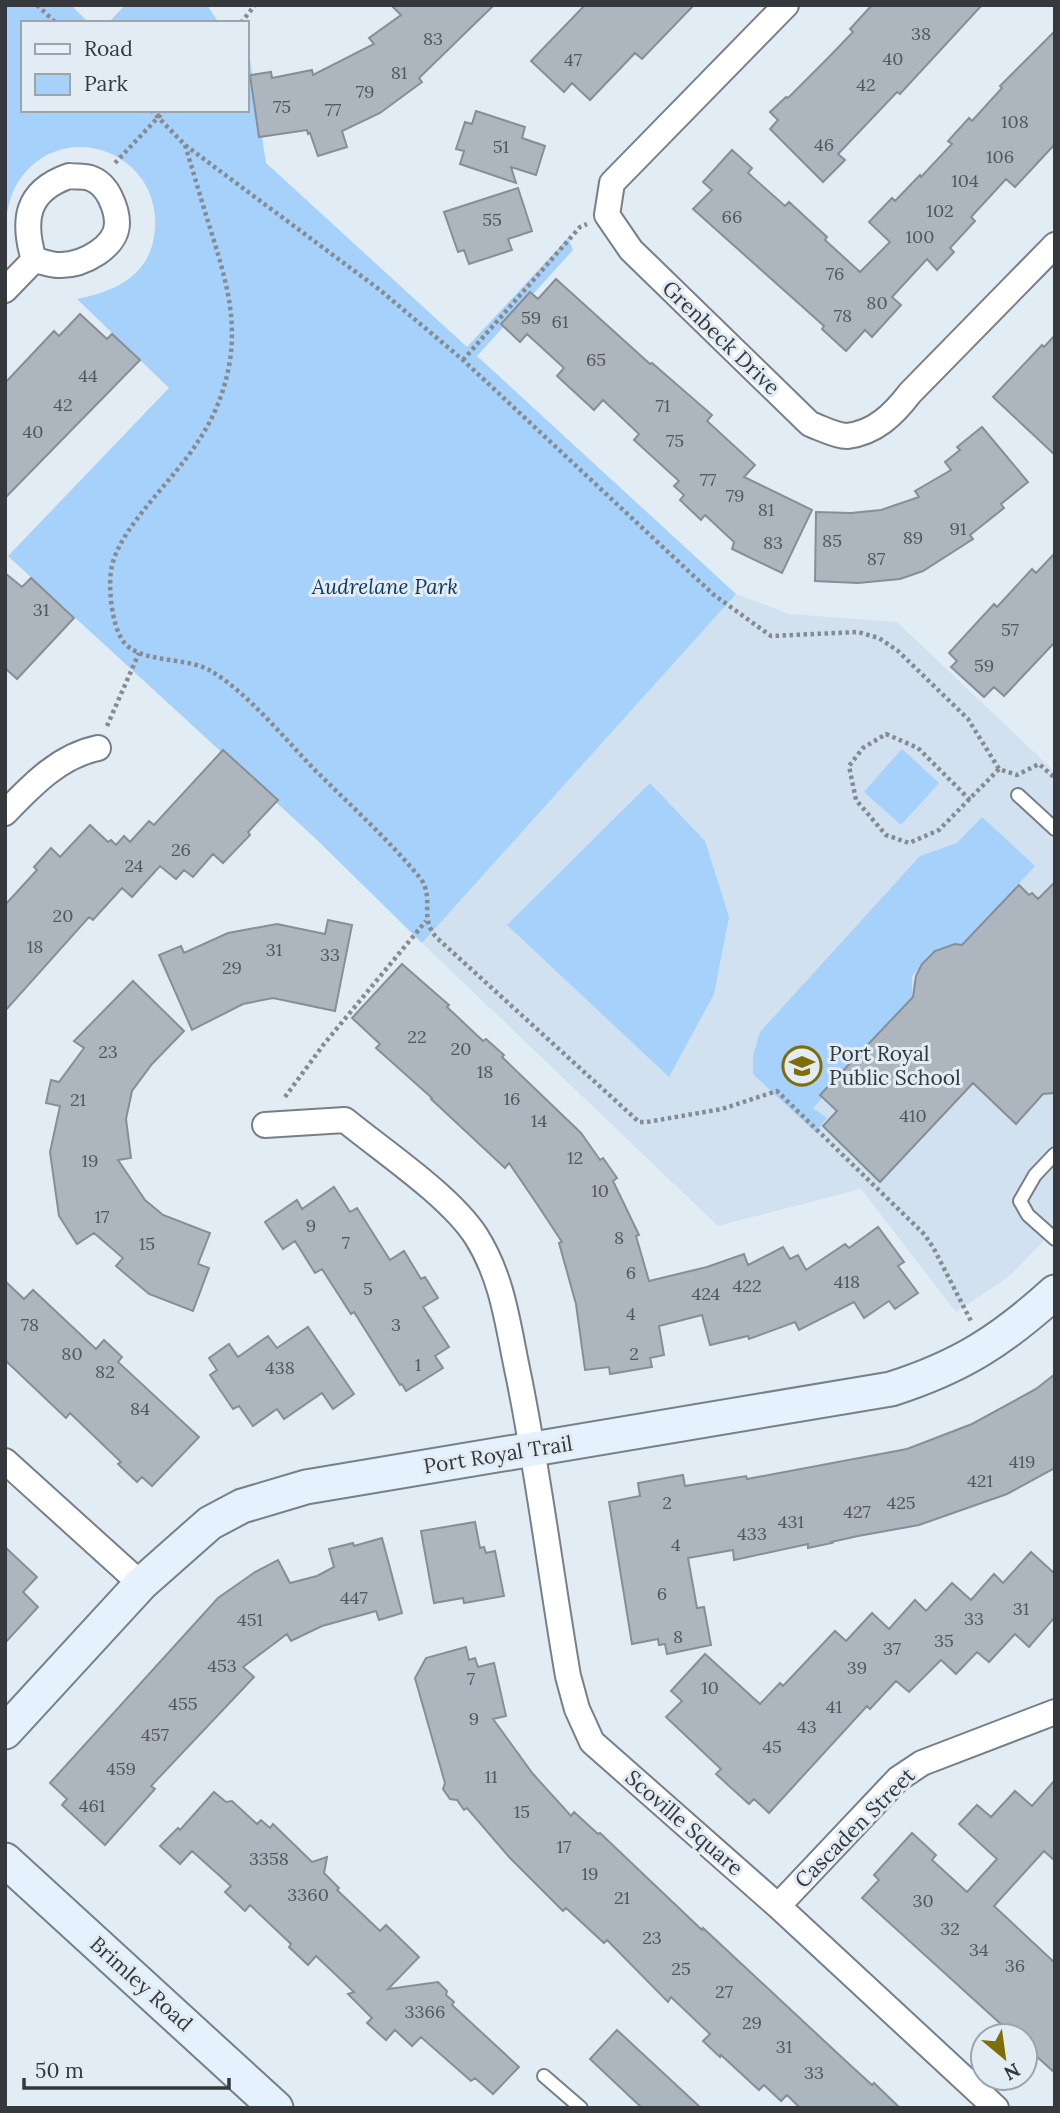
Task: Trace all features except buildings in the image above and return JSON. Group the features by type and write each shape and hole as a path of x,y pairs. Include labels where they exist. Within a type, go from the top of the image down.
{"street":[{"path":"607,215 612,183 786,5"},
{"path":"69,176 89,177 98,182 108,193 115,208 117,225 109,242 83,261 60,265 34,260 28,240 28,215 36,194 52,182 69,176"},
{"name":"Grenbeck Drive","path":"607,215 631,250 810,424 845,436 875,428 895,413 910,393 1055,244"},
{"path":"5,290 34,260"},
{"path":"5,813 48,772 86,750 98,748"},
{"name":"Scoville Square","path":"265,1125 345,1120 461,1217 476,1237 499,1280 533,1449 568,1676 577,1709 592,1742 778,1906 996,2108"},
{"name":"Port Royal Trail","path":"5,1732 141,1584 210,1522 242,1506 306,1487 891,1389 926,1378 985,1348 1055,1292"},
{"path":"5,1461 141,1584"},
{"name":"Cascaden Street","path":"778,1906 898,1779 922,1763 1055,1712"},
{"name":"Brimley Road","path":"5,1860 276,2108"}],"lane":[{"path":"1018,795 1055,828"},
{"path":"1055,1154 1035,1175 1020,1201 1028,1215 1055,1239"},
{"path":"544,2076 581,2108"}],"path":[{"path":"37,5 54,21"},
{"path":"243,21 255,5"},
{"path":"153,112 185,145 372,284 463,360 714,595 771,636 858,632 879,638 898,651 968,719 999,769 1017,775 1039,764 1055,778"},
{"path":"98,182 163,112"},
{"path":"185,145 229,290 232,309 231,348 223,389 207,428 126,535 114,557 110,585 114,621 127,645 139,653 188,662 207,669 219,676 255,709 417,873 428,893 427,921 437,938 639,1122 722,1109 777,1091 928,1239 985,1348"},
{"path":"463,360 580,227 607,215"},
{"path":"98,748 139,653"},
{"path":"970,800 918,748 886,734 863,748 849,766 856,800 886,835 909,843 939,830 970,800 999,769"},
{"path":"265,1125 324,1044 427,921"}],"shaded area":[{"name":"Port Royal Public School","path":"736,594 789,614 897,622 1055,772 1055,1229 1011,1275 956,1312 861,1189 718,1226 422,943"}],"green space":[{"name":"Audrelane Park","path":"5,5 71,5 87,21 21,21 21,112 248,112 248,47 266,163 467,347 568,238 573,250 477,356 736,594 422,943 316,839 8,556 169,388 77,299 124,282 134,275 149,255 153,242 155,212 147,187 131,167 110,154 86,147 62,149 38,161 18,182 11,197 5,223"},
{"path":"125,5 207,5 218,21 110,21"},
{"path":"902,749 939,783 901,825 864,792"},
{"path":"650,783 705,841 729,917 714,994 669,1077 507,925"},
{"path":"982,817 1035,866 963,945 936,951 912,976 912,999 813,1108 827,1118 815,1132 753,1074 753,1056 760,1032 920,856 957,843"}],"place":[{"name":"Port Royal Public School","path":"802,1066"}]}
